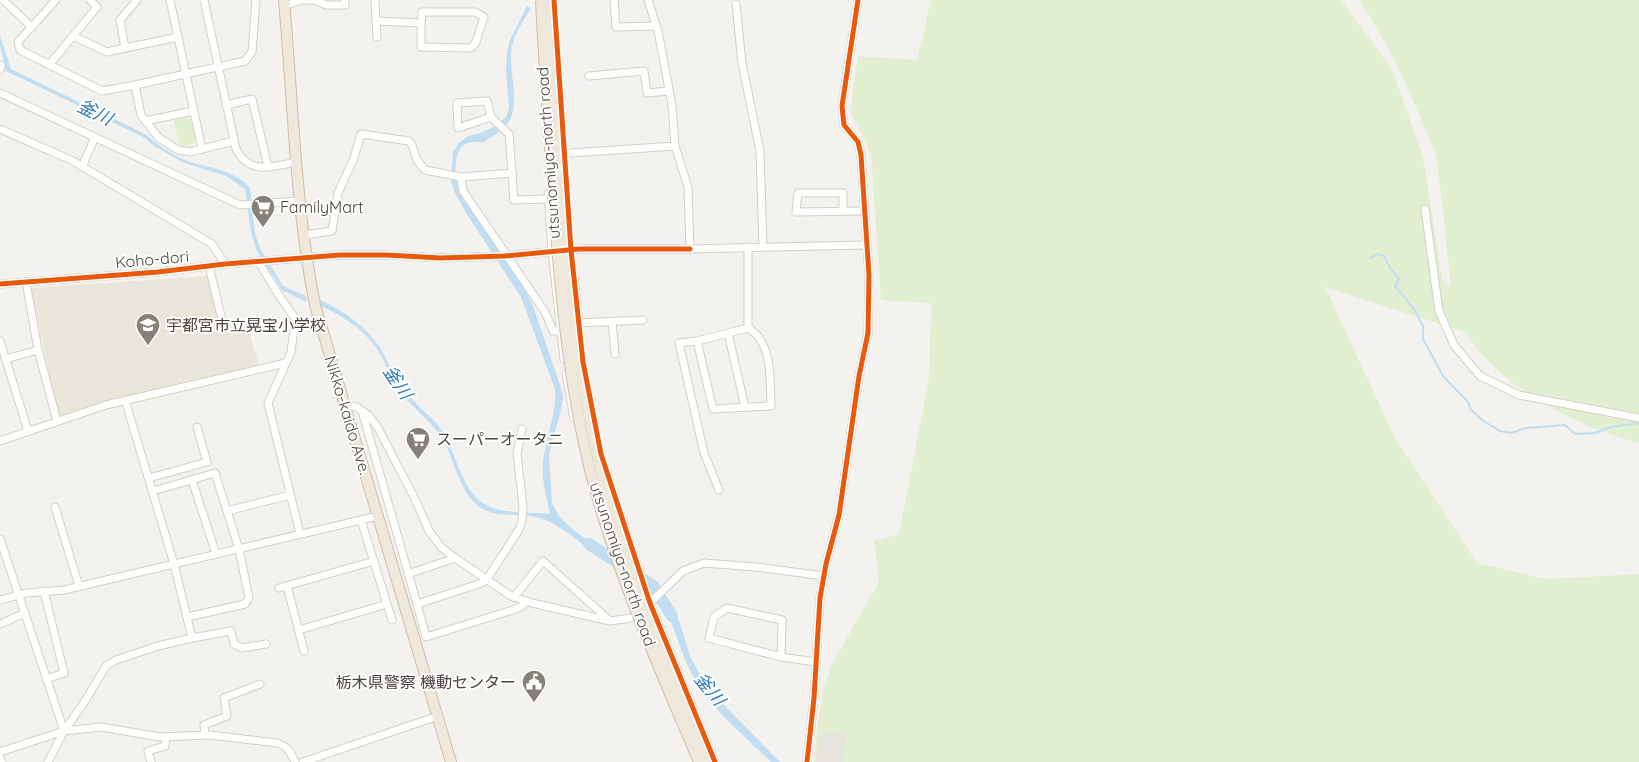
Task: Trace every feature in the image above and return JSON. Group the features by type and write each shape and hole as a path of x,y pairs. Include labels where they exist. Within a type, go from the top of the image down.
{"highway":[{"name":"utsunomiya-north road","path":"539,0 560,290 569,362 581,428 595,489 634,606 697,762"},
{"name":"utsunomiya-north road","path":"550,0 570,290 576,343 590,425 604,486 621,542 657,638 709,762"},
{"name":"Nikko-kaido Ave.","path":"284,3 297,162 307,258 314,302 451,762"}],"street":[{"path":"3,0 32,27"},
{"path":"56,0 18,42 20,50 102,91 245,61 252,52 256,0"},
{"path":"50,65 97,7 90,0"},
{"path":"125,48 120,20 137,0"},
{"path":"170,0 202,149"},
{"path":"204,0 234,141 239,155 252,166 268,167 297,162"},
{"path":"284,3 314,0 326,5 345,5 345,0"},
{"path":"375,0 377,37"},
{"path":"539,0 552,251 560,331 570,400 590,482 634,615 697,762"},
{"path":"554,0 571,250 583,362 601,454 652,601 715,762"},
{"path":"614,0 616,27 656,26"},
{"path":"648,0 656,26 669,91 675,146 688,187 690,248"},
{"path":"807,762 820,598 839,515 858,376 868,333 869,275 861,155 858,142 844,124 842,106 858,0"},
{"path":"736,4 742,63 760,151 763,247"},
{"path":"422,12 475,12 484,17 476,42 471,48 421,47 421,23 422,12"},
{"path":"376,21 421,23"},
{"path":"73,36 107,52 178,37"},
{"path":"0,65 0,70"},
{"path":"589,76 644,71 647,93 669,91"},
{"path":"134,84 141,115 158,137 178,150 190,152 234,141"},
{"path":"0,93 240,205 301,201"},
{"path":"226,105 252,99 268,167"},
{"path":"491,117 458,128 457,103 487,101 491,117 509,134 514,200 544,199"},
{"path":"145,121 194,111"},
{"path":"0,129 82,166 212,244 225,264"},
{"path":"305,235 332,231 338,193 354,158 361,134 409,141 417,160 425,170 461,177 512,173"},
{"path":"82,166 95,137"},
{"path":"571,153 675,146"},
{"path":"461,177 463,191 545,312 553,331 560,331"},
{"path":"843,211 843,193 798,193 796,212 864,211"},
{"path":"1425,208 1439,311 1454,345 1480,376 1519,395 1639,418"},
{"name":"Koho-dori","path":"0,284 361,254 441,258 508,256 571,250 866,246"},
{"path":"748,247 748,328"},
{"path":"263,261 285,308 298,323"},
{"path":"209,266 224,324"},
{"path":"26,282 38,350 57,421"},
{"path":"300,534 268,403 291,352 294,329 298,323 318,319"},
{"path":"579,323 643,320"},
{"path":"612,322 614,354"},
{"path":"697,341 713,409 771,406 770,377 766,352 755,332 748,328 697,341 679,343 704,453 719,490"},
{"path":"728,334 745,407"},
{"path":"0,341 28,431"},
{"path":"6,359 38,350"},
{"path":"0,440 125,400 286,363"},
{"path":"125,400 174,564 192,638"},
{"path":"345,404 362,410 377,426 429,531 441,547 514,597 610,621 631,618 683,571 704,563 756,567 824,576"},
{"path":"362,410 426,637 516,609 527,601"},
{"path":"149,478 207,462 197,426"},
{"path":"416,604 482,583 487,579 520,528 523,507 518,453 522,429"},
{"path":"153,491 215,473 238,549 249,598 245,604 187,617"},
{"path":"192,480 216,554"},
{"path":"227,512 290,495"},
{"path":"55,507 80,586"},
{"path":"0,600 19,594 80,586 378,516"},
{"path":"361,520 392,620"},
{"path":"0,539 64,731"},
{"path":"408,574 455,558"},
{"path":"279,588 374,561"},
{"path":"514,597 543,561 610,621"},
{"path":"287,586 304,651"},
{"path":"44,591 64,673 46,679"},
{"path":"299,630 387,604"},
{"path":"781,657 782,620 727,608 714,617 709,638 781,657 816,662"},
{"path":"0,624 25,612"},
{"path":"48,762 64,731 106,666 116,660 158,646 231,631 234,644 242,648 266,644"},
{"path":"205,736 204,725 227,716 224,698 260,684"},
{"path":"302,762 438,716"},
{"path":"0,752 64,731 101,727 166,737 205,736 285,745 292,753 295,762"},
{"path":"151,762 148,751 165,746 166,737"},
{"path":"0,758 2,762"}],"shaded area":[{"name":"宇都宮市立晃宝小学校","path":"209,276 221,327 247,324 259,366 109,401 58,417 31,288"},
{"path":"846,734 843,762 816,762 819,735"}],"green space":[{"path":"931,0 1341,0 1392,69 1423,157 1442,279 1451,287 1435,153 1392,55 1359,0 1639,0 1639,443 1592,427 1543,403 1498,371 1480,352 1467,333 1325,287 1395,438 1477,563 1545,579 1639,574 1639,762 814,762 824,687 832,664 879,582 874,541 899,534 929,379 931,303 881,300 871,154 850,111 858,56 917,60"},
{"path":"187,117 191,119 196,141 193,144 182,146 179,144 174,120"}],"water":[{"path":"527,6 531,8 517,31 512,46 511,65 514,106 512,115 506,126 484,142 470,142 463,146 457,157 456,180 459,192 524,288 532,303 563,396 549,454 552,503 559,516 573,530 603,551 598,557 552,523 535,517 495,513 481,508 474,502 461,482 449,451 441,437 401,393 370,339 351,323 321,306 320,300 353,319 373,338 400,384 415,403 441,429 466,483 478,499 486,505 500,510 550,514 544,485 543,462 555,406 555,389 521,297 466,213 451,181 453,152 459,143 468,136 481,133 495,126 506,117 509,108 506,71 507,52 510,40"},
{"path":"0,36 11,69 145,134 180,158 228,173 244,182 250,188 255,234 260,248 283,286 306,296 306,302 282,290 257,251 251,233 245,189 226,176 184,163 154,146 143,137 6,71 0,45"},
{"path":"668,600 680,623 690,656 702,679 715,696 780,762 771,762 728,721 699,687 688,666 663,604"}],"waterway":[{"path":"1370,258 1378,254 1384,256 1390,268 1399,279 1395,286 1414,309 1423,326 1423,339 1443,376 1468,402 1470,409 1482,420 1500,431 1511,433 1526,428 1565,425 1575,434 1595,433 1611,427 1639,423"},
{"name":"釜川","path":"589,544 653,586 672,616"}],"cycle path":[{"path":"554,0 571,250 583,362 601,454 650,603 715,762"},
{"path":"807,762 814,698 820,598 826,564 839,515 859,376 868,333 869,275 861,155 858,142 844,125 842,106 858,0"},
{"path":"0,284 340,255 441,258 505,256 579,249 690,249"}],"place":[{"name":"FamilyMart","path":"263,228"},
{"name":"宇都宮市立晃宝小学校","path":"148,346"},
{"name":"スーパーオータニ","path":"418,460"},
{"name":"栃木県警察 機動センター","path":"534,703"}]}
